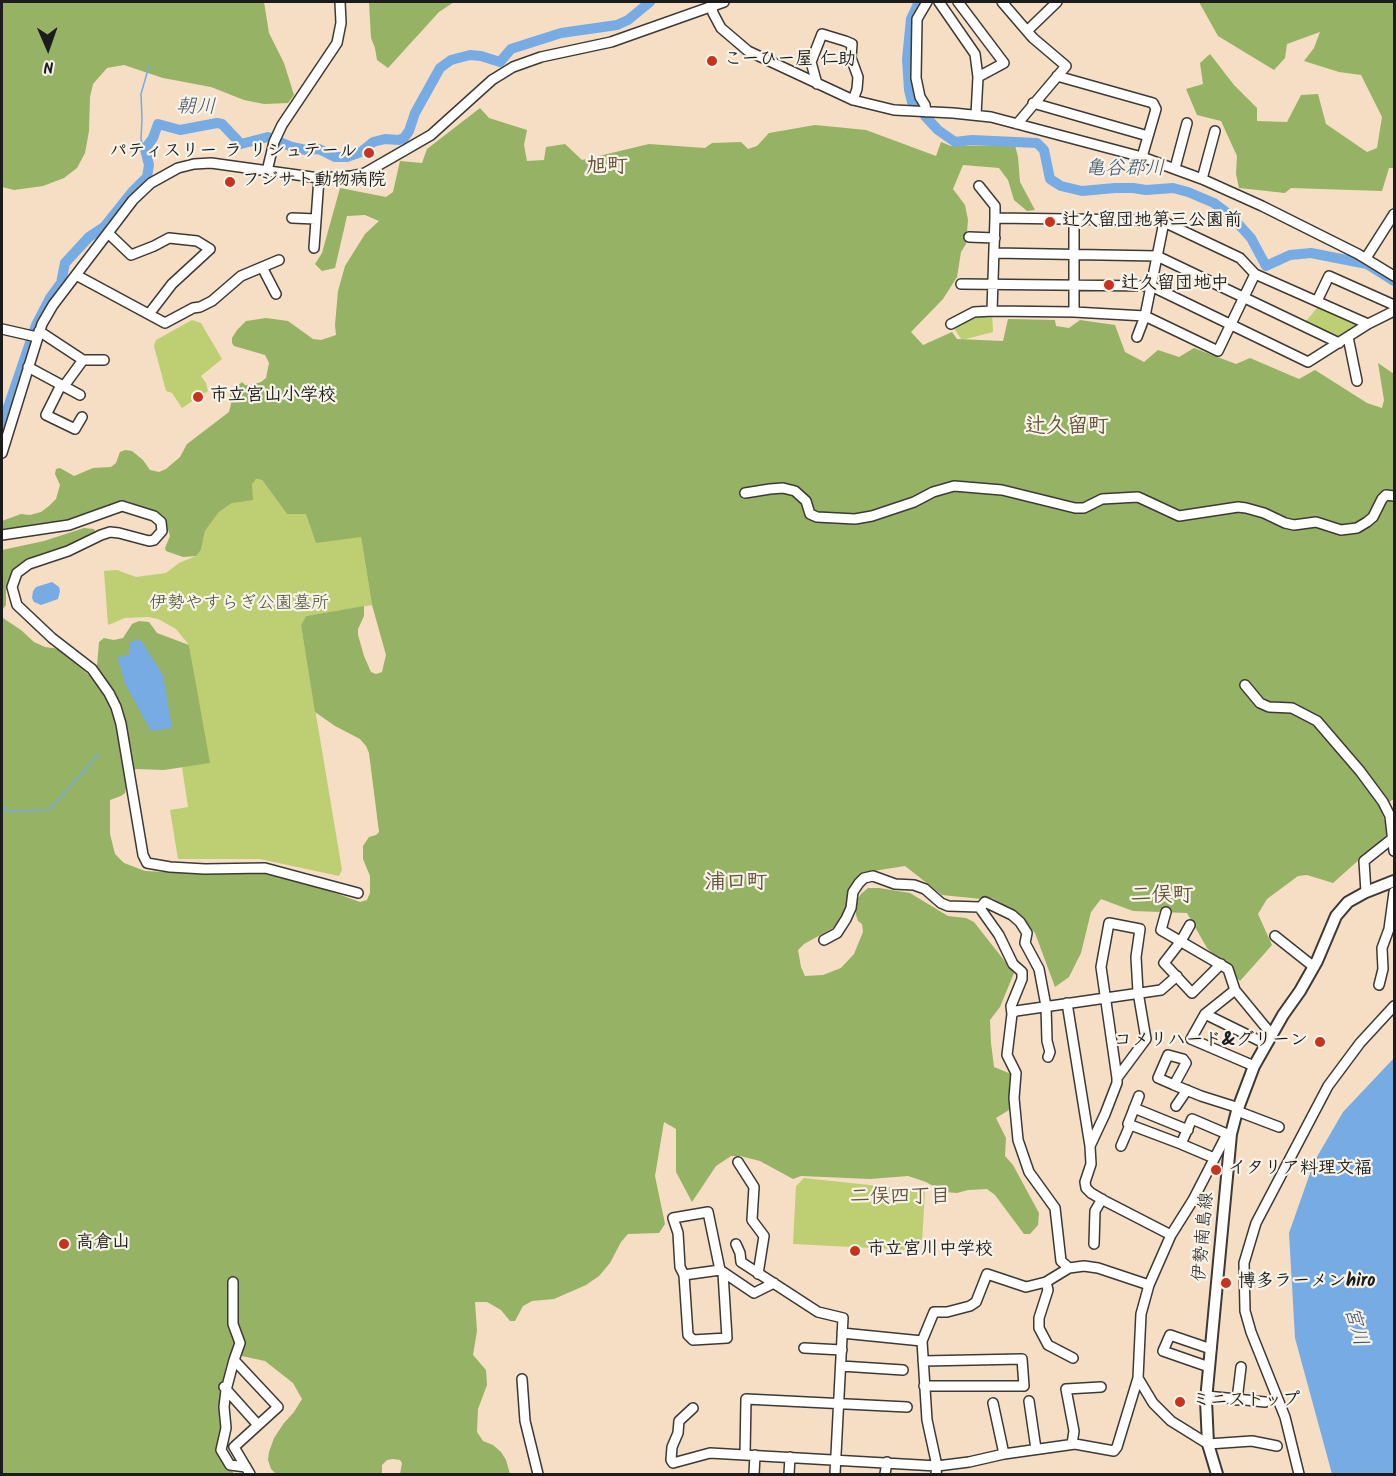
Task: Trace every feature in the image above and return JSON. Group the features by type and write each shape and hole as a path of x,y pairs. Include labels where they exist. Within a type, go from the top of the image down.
{"main road":[{"name":"伊勢南島線","path":"1217,1474 1208,1444 1206,1396 1229,1134 1254,1066 1314,967 1336,916 1348,902 1395,881"}],"street":[{"path":"267,171 276,138 336,43 341,23 340,2"},
{"path":"2,449 28,367 34,334 53,305 141,191 157,179 178,168 211,163 319,178 365,173 431,135 492,80 524,62 611,42 711,4 724,2"},
{"path":"926,112 915,78 917,18 927,2"},
{"path":"939,2 972,48 976,60 978,77 976,115"},
{"path":"958,2 1004,63 978,77"},
{"path":"1002,2 1027,31 1066,66 1017,124"},
{"path":"711,4 721,28 742,47 853,100 886,109 976,115 1142,157 1202,179 1262,206 1366,258 1395,276"},
{"path":"1027,31 1051,4"},
{"path":"817,84 811,62 822,34 852,44 851,58 858,77 853,100"},
{"path":"1057,76 1153,103 1156,109 1142,157"},
{"path":"1034,103 1148,136"},
{"path":"1174,168 1187,123"},
{"path":"1202,179 1215,131"},
{"path":"314,248 319,178"},
{"path":"979,186 995,206 992,311"},
{"path":"1366,258 1395,214"},
{"path":"292,218 316,219"},
{"path":"996,218 1164,222 1239,258 1255,274 1368,324"},
{"path":"1074,219 1074,312"},
{"path":"1137,337 1145,316 1164,222"},
{"path":"108,233 131,255 169,238 197,241 210,249 172,284 149,314"},
{"path":"969,237 995,238"},
{"path":"995,253 1157,256 1343,340 1357,381"},
{"path":"76,275 165,323 212,301 241,276 279,260"},
{"path":"262,267 276,294"},
{"path":"951,324 974,312 992,311 1145,316 1218,351 1255,274"},
{"path":"1317,301 1329,276 1395,304"},
{"path":"961,284 1151,286 1308,362 1368,324 1395,310"},
{"path":"2,329 34,334 82,360 104,360"},
{"path":"82,360 62,386 46,415 75,429 82,417"},
{"path":"28,367 80,395"},
{"path":"746,493 783,488 795,491 806,501 810,514 817,518 855,519 872,516 954,486 1002,490 1075,508 1084,508 1102,499 1138,497 1179,516 1246,508 1285,523 1294,525 1316,522 1341,530 1357,528 1367,522 1373,517 1386,495 1395,496"},
{"path":"2,535 69,525 122,506 154,516 161,522 162,531 154,540 149,541 110,532 58,555 29,564 17,573 12,587 17,605 52,638 92,669 113,700 121,724 143,855 147,863 205,869 266,867 358,893"},
{"path":"1245,685 1260,703 1292,708 1317,721 1383,802 1390,816 1395,851"},
{"path":"1366,892 1364,861 1393,838"},
{"path":"824,940 837,933 846,919 851,908 853,892 859,883 864,878 873,876 895,884 914,885 925,889 948,906 980,908"},
{"path":"1379,985 1383,969 1382,948 1393,919 1390,908 1395,892"},
{"path":"980,908 985,902 1012,915 1027,933 1025,943 1039,969 1046,1006 1047,1041 1050,1052 1048,1057"},
{"path":"980,908 999,935 1013,964 1022,972 1022,979 1011,1006 1007,1055 1016,1073 1014,1098 1018,1140 1029,1172 1055,1208 1061,1261 1069,1269"},
{"path":"1166,912 1161,930 1228,969 1235,990 1269,1039"},
{"path":"1090,1146 1117,1083 1101,967 1109,923 1140,929 1136,957 1138,992 1146,1040 1117,1078"},
{"path":"1190,925 1164,963 1192,993 1221,964"},
{"path":"1275,936 1314,967"},
{"path":"1012,1014 1016,1011 1046,1006 1161,990 1177,976"},
{"path":"1235,990 1205,1014 1191,1039 1254,1066"},
{"path":"1067,1003 1090,1146 1090,1164 1085,1182 1091,1193 1171,1235"},
{"path":"1299,1474 1285,1417 1251,1332 1245,1311 1244,1263 1256,1223 1328,1086 1360,1043 1395,1006"},
{"path":"1205,1014 1269,1039"},
{"path":"1174,1085 1279,1127"},
{"path":"1176,1106 1187,1090"},
{"path":"1121,1146 1139,1096"},
{"path":"1134,1108 1188,1130"},
{"path":"1154,1134 1160,1118"},
{"path":"693,1408 679,1421 678,1433 672,1447 671,1460 674,1463 703,1454 755,1455 886,1462 937,1470 1004,1454 1072,1444 1114,1451 1138,1378 1141,1314 1149,1285 1171,1235 1229,1134 1192,1119 1181,1144"},
{"path":"1130,1125 1214,1158"},
{"path":"738,1161 754,1187 752,1220 764,1236 758,1274"},
{"path":"1094,1244 1095,1211 1102,1199"},
{"path":"708,1212 721,1272 727,1338 693,1340 688,1335 684,1275 680,1267 678,1233 674,1218 708,1212"},
{"path":"736,1244 741,1262 758,1274 818,1312 843,1318 834,1474"},
{"path":"937,1470 927,1420 922,1341 934,1312 955,1310 976,1302 987,1274 1026,1287 1046,1282 1069,1269 1084,1266 1098,1268 1149,1285"},
{"path":"684,1275 721,1272 754,1293 774,1283"},
{"path":"233,1282 233,1324 240,1344 224,1388 226,1428 221,1450 230,1465 248,1471"},
{"path":"1046,1282 1048,1290 1039,1318 1039,1328 1048,1345 1073,1358"},
{"path":"842,1333 922,1341"},
{"path":"1209,1367 1163,1351 1170,1335 1211,1349"},
{"path":"804,1348 842,1350"},
{"path":"923,1361 1022,1359 1024,1386 924,1386"},
{"path":"234,1360 278,1407 234,1447 248,1471"},
{"path":"841,1366 903,1370"},
{"path":"1237,1400 1241,1367"},
{"path":"1138,1378 1153,1403 1171,1421 1208,1444 1252,1441 1277,1446"},
{"path":"522,1379 525,1421 538,1474"},
{"path":"1072,1444 1074,1431 1066,1389 1101,1387"},
{"path":"224,1388 258,1425"},
{"path":"1206,1396 1265,1402"},
{"path":"745,1455 746,1400 839,1402 907,1407"},
{"path":"1029,1401 1036,1449"},
{"path":"993,1403 1004,1454"},
{"path":"754,1474 755,1455"},
{"path":"789,1474 790,1457"},
{"path":"885,1474 886,1462"}],"green space":[{"path":"2,2 264,2 269,33 284,63 294,95 288,103 264,104 244,100 211,87 163,78 124,65 107,68 93,84 85,153 77,168 64,178 43,186 14,190 2,187"},
{"path":"369,2 454,2 439,12 388,68 377,60 371,38"},
{"path":"1199,2 1394,2 1394,168 1389,168 1382,191 1291,188 1285,193 1239,188 1236,174 1237,156 1221,121 1197,115 1186,89 1203,84 1200,63 1210,54 1234,85 1257,108 1257,121 1287,122 1301,95 1318,94 1326,124 1367,152 1377,148 1382,117 1361,75 1339,72 1304,61 1314,48 1320,32 1287,44 1285,58 1274,70 1218,36"},
{"path":"480,108 489,118 527,130 524,145 527,161 544,160 546,147 565,144 582,160 649,144 705,148 712,143 741,142 748,149 757,146 769,133 815,125 866,130 936,156 941,142 951,146 1015,145 1020,182 1035,210 1027,211 1014,200 1008,180 999,168 963,165 953,189 965,205 968,220 966,244 961,252 957,277 943,299 911,332 923,345 952,332 957,339 1003,341 1008,319 1055,320 1056,326 1069,328 1080,320 1115,325 1125,352 1144,362 1158,350 1179,357 1194,348 1236,364 1250,358 1299,379 1315,370 1367,403 1382,408 1384,400 1378,363 1394,374 1394,799 1380,807 1389,833 1333,883 1307,875 1298,876 1267,899 1258,914 1272,945 1240,981 1207,948 1187,913 1133,911 1101,899 1091,912 1081,953 1069,977 1055,987 1035,933 1014,911 992,898 942,895 905,866 867,872 854,884 840,921 798,950 805,976 823,975 841,968 854,954 863,932 862,924 856,915 856,902 868,888 910,893 948,916 966,918 974,922 1014,973 1000,1007 990,1020 991,1043 994,1067 1011,1074 1009,1110 996,1118 1006,1138 1005,1156 1013,1165 1039,1213 1038,1225 1030,1234 1024,1234 995,1195 987,1189 957,1193 944,1192 926,1182 908,1176 870,1179 801,1176 793,1179 760,1161 740,1156 731,1156 716,1166 692,1202 676,1172 676,1129 664,1122 655,1176 665,1224 659,1233 628,1234 599,1276 586,1285 554,1299 532,1301 523,1306 515,1321 510,1321 501,1310 487,1302 475,1302 477,1331 473,1355 486,1370 487,1385 478,1409 477,1432 483,1441 493,1445 501,1452 510,1474 400,1474 402,1463 400,1460 393,1459 387,1460 382,1465 382,1474 276,1474 271,1469 268,1460 269,1452 274,1438 302,1399 293,1383 265,1361 237,1355 219,1386 227,1464 234,1474 2,1474 2,550 44,541 84,528 94,529 92,535 30,559 15,569 6,589 6,605 3,609 3,618 34,642 45,647 60,649 90,676 96,678 99,642 104,638 114,640 123,638 132,624 139,621 149,622 157,633 189,645 210,763 164,770 136,769 129,773 125,793 110,800 110,834 115,854 124,863 145,871 203,874 265,872 360,902 367,900 370,893 370,876 363,859 363,846 369,837 379,832 369,753 360,739 315,712 301,625 306,616 364,606 364,616 358,629 358,635 371,672 376,674 382,672 386,655 372,605 361,537 316,543 306,514 287,514 262,480 256,479 252,484 253,500 232,503 219,512 205,531 201,550 196,556 183,557 166,551 170,536 162,515 127,501 111,504 65,521 2,529 2,521 21,514 30,515 41,512 49,506 56,499 60,485 55,474 56,469 60,468 74,476 93,468 111,467 116,463 120,452 125,450 132,451 150,470 159,472 166,469 180,457 187,444 229,412 230,393 242,382 245,385 251,385 266,378 269,363 265,355 234,346 232,343 237,330 246,321 266,318 288,321 313,339 321,340 336,335 338,291 345,266 365,234 379,221 365,215 347,216 335,268 322,271 315,264 322,253 340,188 386,197 393,192 400,161 422,163 427,149"},
{"path":"1321,303 1368,324 1339,343 1303,325"},
{"path":"992,311 993,332 962,340 951,324 970,314"},
{"path":"192,320 201,323 222,359 201,376 208,391 182,408 172,393 166,391 154,346 156,340"},
{"name":"伊勢やすらぎ公園墓所","path":"256,479 262,480 287,514 306,514 361,537 372,605 306,616 301,625 342,870 339,876 260,859 178,859 170,810 188,807 182,767 209,763 189,645 176,629 158,619 125,618 108,625 104,571 117,570 136,577 166,573 179,563 196,556 201,550 205,531 219,512 232,503"},
{"path":"804,1178 925,1191 922,1242 910,1250 793,1244 796,1186"}],"water":[{"path":"52,582 59,587 58,599 41,605 34,602 32,598 36,587"},
{"path":"136,639 142,642 163,675 172,728 151,731 123,680 117,657 129,655 130,643"},
{"name":"宮川","path":"1394,1058 1394,1474 1332,1474 1295,1338 1289,1233 1314,1162 1343,1112"}],"waterway":[{"name":"朝川","path":"2,425 36,325 61,283 65,263 89,237 104,227 147,177 149,165 145,149 153,138 158,124 180,130 217,123 222,124 241,144 268,137 292,147 306,150 319,149 335,157 347,157 361,152 373,142 404,138 440,68 451,60 470,55 500,62 511,49 561,33 617,25 628,20 650,2"},
{"name":"亀谷郡川","path":"915,106 909,90 907,59 911,19 919,2"},
{"path":"145,149 141,140 141,94 149,66"},
{"name":"亀谷郡川","path":"925,116 938,130 955,142 972,140 1037,143 1044,150 1050,179 1061,186 1082,191 1115,188 1146,190 1173,188 1214,203 1231,216 1251,238 1266,266 1290,255 1311,253 1367,264 1394,281"},
{"path":"2,805 8,811 49,810 99,754"}],"place":[{"name":"こーひー屋 仁助","path":"712,61"},
{"name":"パティスリー ラ リシュテール","path":"369,153"},
{"name":"フジサト動物病院","path":"230,182"},
{"name":"辻久留団地第三公園前","path":"1050,222"},
{"name":"辻久留団地中","path":"1109,285"},
{"name":"市立宮山小学校","path":"198,397"},
{"name":"コメリハード&グリーン","path":"1320,1042"},
{"name":"イタリア料理文福","path":"1216,1170"},
{"name":"高倉山","path":"64,1244"},
{"name":"市立宮川中学校","path":"855,1251"},
{"name":"博多ラーメンhiro","path":"1226,1283"},
{"name":"ミニストップ","path":"1180,1402"}],"district":[{"name":"旭町","path":"607,168"},
{"name":"辻久留町","path":"1067,428"},
{"name":"浦口町","path":"736,884"},
{"name":"二俣町","path":"1162,897"},
{"name":"二俣四丁目","path":"900,1199"}]}
